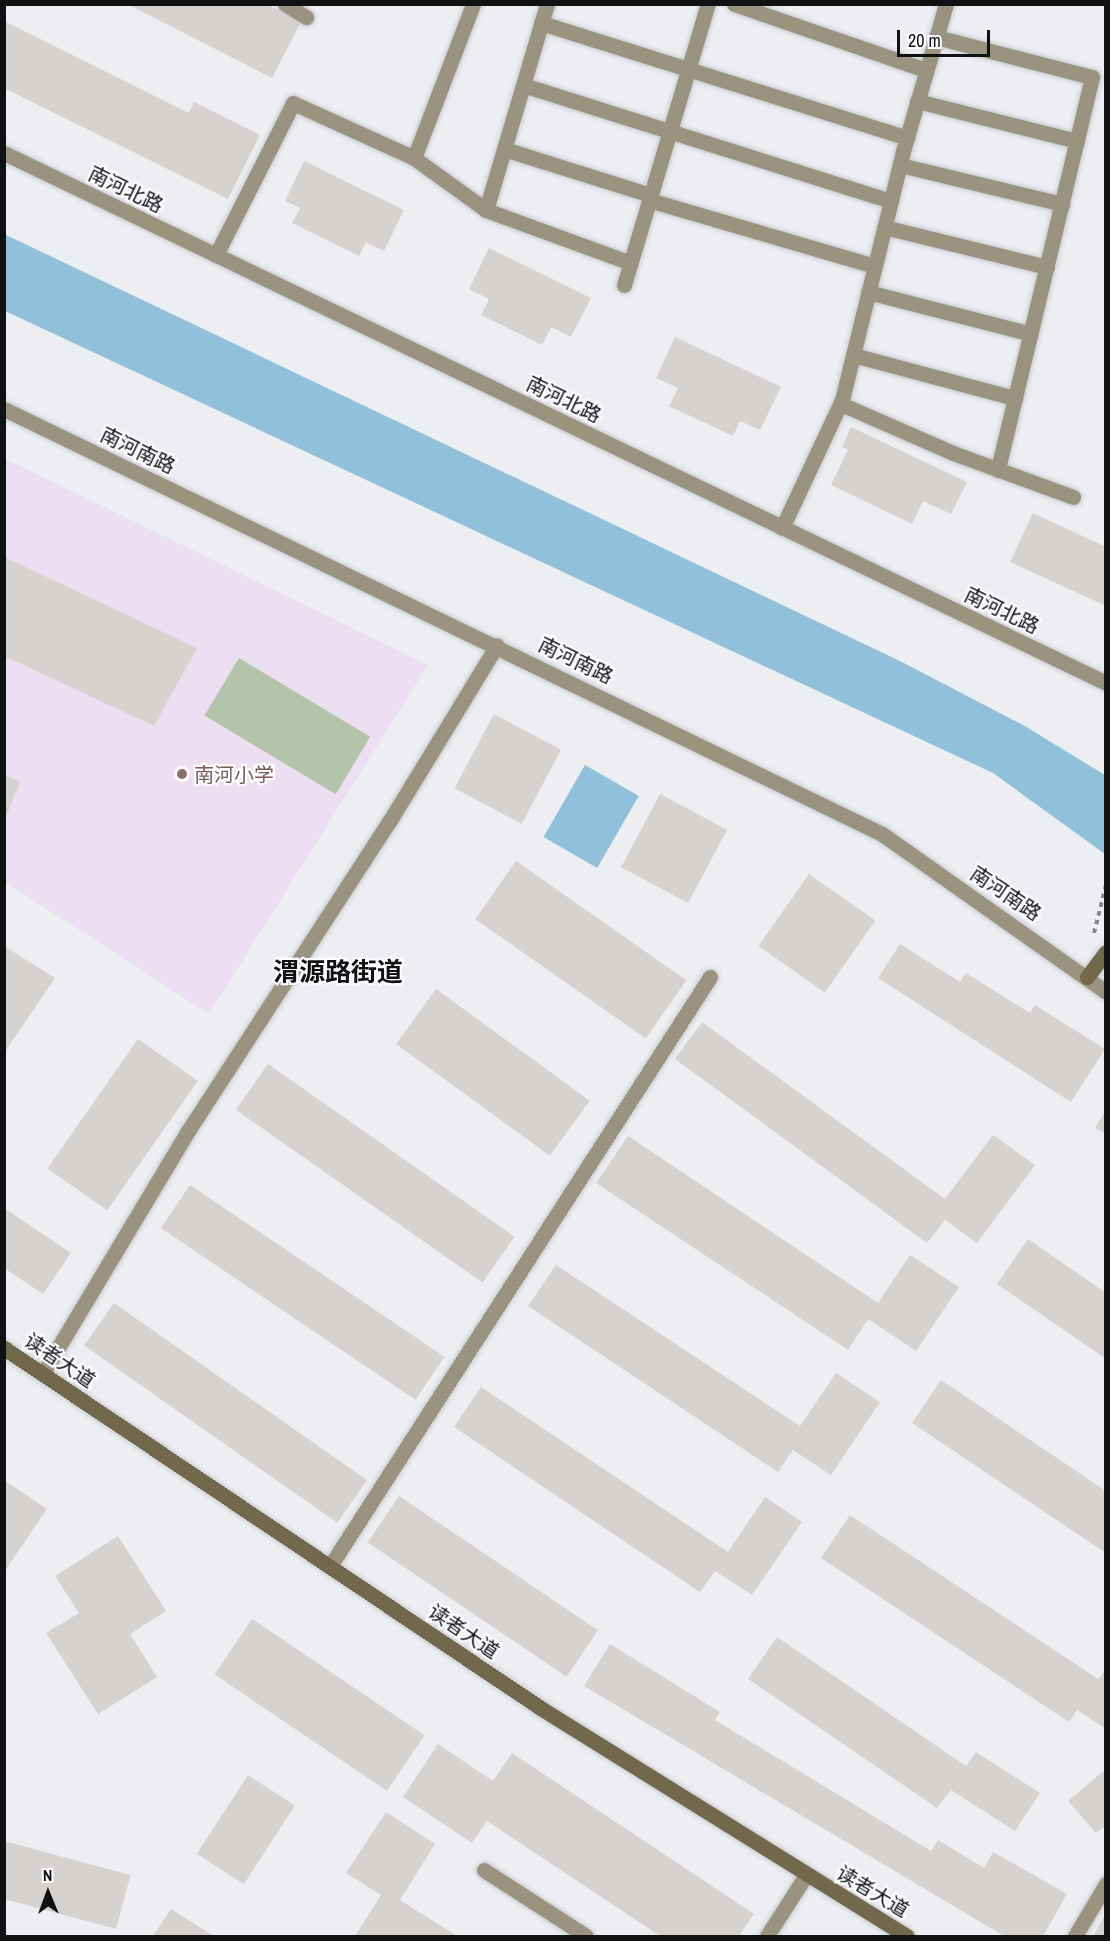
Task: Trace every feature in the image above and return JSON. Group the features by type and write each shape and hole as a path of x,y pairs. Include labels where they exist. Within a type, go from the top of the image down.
{"main road":[{"path":"1087,977 1106,952"},
{"name":"读者大道","path":"4,1348 539,1707 907,1936"}],"street":[{"path":"285,4 306,17"},
{"path":"414,158 473,4"},
{"path":"486,210 547,4"},
{"path":"734,4 926,70"},
{"path":"782,528 841,404 884,227 943,5"},
{"path":"624,285 689,68 703,6"},
{"path":"541,23 907,138"},
{"path":"936,37 1092,77 998,470"},
{"path":"523,85 891,201"},
{"path":"917,101 1077,141"},
{"path":"216,255 293,103 414,158 486,210 631,263"},
{"path":"504,149 650,198 875,266"},
{"name":"南河北路","path":"4,153 1106,684"},
{"path":"900,165 1062,204"},
{"path":"884,227 1047,267"},
{"path":"868,292 1031,334"},
{"path":"853,355 1015,398"},
{"path":"841,404 998,470 1073,497"},
{"name":"南河南路","path":"4,409 497,645 882,834 1106,992"},
{"path":"43,1373 188,1131 389,822 497,645"},
{"path":"330,1566 710,977"},
{"path":"484,1870 586,1936"},
{"path":"767,1936 806,1875"},
{"path":"1075,1936 1106,1884"}],"path":[{"path":"1101,891 1106,885"}],"shaded area":[{"name":"南河小学","path":"4,458 428,665 209,1014 5,882"}],"green space":[{"path":"239,658 370,737 336,794 204,715"}],"water":[{"path":"4,234 900,661 1023,725 1105,775 1105,854 993,773 5,311"},
{"path":"585,765 639,796 597,868 544,837"}],"building":[{"path":"127,4 266,4 301,22 272,78"},
{"path":"4,21 189,113 194,102 260,135 228,199 4,88"},
{"path":"304,161 404,210 384,251 366,242 359,256 292,223 300,208 285,201"},
{"path":"489,248 591,298 571,337 551,327 542,345 481,315 489,299 469,289"},
{"path":"675,337 781,387 760,430 740,421 733,436 669,406 678,388 656,378"},
{"path":"851,427 967,482 951,514 923,501 912,524 831,485 848,450 842,447"},
{"path":"1033,513 1106,547 1106,606 1010,562"},
{"path":"4,557 197,648 154,726 4,656"},
{"path":"494,714 561,750 522,824 455,788"},
{"path":"4,774 20,782 5,819 4,819"},
{"path":"660,794 727,830 688,903 621,867"},
{"path":"516,861 686,980 646,1038 475,919"},
{"path":"809,874 875,920 825,993 759,946"},
{"path":"900,944 960,982 966,973 1030,1013 1035,1005 1105,1049 1071,1102 878,978"},
{"path":"4,946 55,978 4,1053"},
{"path":"436,989 590,1101 550,1156 396,1044"},
{"path":"702,1022 945,1199 993,1135 1035,1165 977,1243 945,1220 927,1243 675,1059"},
{"path":"138,1039 198,1081 107,1210 47,1168"},
{"path":"268,1064 515,1237 482,1283 236,1110"},
{"path":"1106,1110 1106,1134 1095,1128"},
{"path":"628,1136 878,1303 910,1255 959,1287 916,1351 868,1319 848,1350 596,1183"},
{"path":"190,1185 445,1357 415,1400 161,1228"},
{"path":"4,1208 71,1253 43,1294 4,1268"},
{"path":"1028,1239 1106,1293 1106,1359 997,1284"},
{"path":"556,1265 800,1426 836,1373 880,1402 831,1475 793,1450 778,1472 528,1306"},
{"path":"114,1303 367,1480 337,1523 84,1346"},
{"path":"941,1380 1106,1491 1106,1553 912,1423"},
{"path":"481,1387 728,1552 765,1497 802,1522 752,1595 715,1571 700,1592 454,1427"},
{"path":"4,1480 47,1509 4,1572"},
{"path":"399,1496 598,1630 567,1677 368,1542"},
{"path":"850,1515 1098,1679 1106,1670 1106,1729 1077,1710 1069,1722 821,1558"},
{"path":"118,1536 166,1611 130,1634 157,1677 98,1714 46,1633 79,1613 55,1576"},
{"path":"252,1619 424,1735 387,1791 215,1675"},
{"path":"777,1637 966,1766 976,1752 1040,1793 1015,1831 951,1790 937,1808 748,1679"},
{"path":"610,1644 720,1712 715,1720 931,1851 938,1840 984,1868 993,1852 1067,1894 1043,1936 1004,1936 584,1686"},
{"path":"438,1744 493,1781 512,1753 754,1914 739,1936 660,1936 487,1821 472,1843 403,1797"},
{"path":"1106,1769 1106,1826 1096,1833 1068,1801"},
{"path":"248,1775 295,1805 244,1884 197,1854"},
{"path":"386,1812 435,1844 400,1900 457,1936 355,1936 381,1895 346,1873"},
{"path":"4,1841 131,1875 116,1929 4,1899"},
{"path":"171,1909 214,1936 153,1936"},
{"path":"1106,1913 1106,1936 1093,1936"}],"place":[{"name":"南河小学","path":"182,774"}],"district":[{"name":"渭源路街道","path":"338,972"}]}
